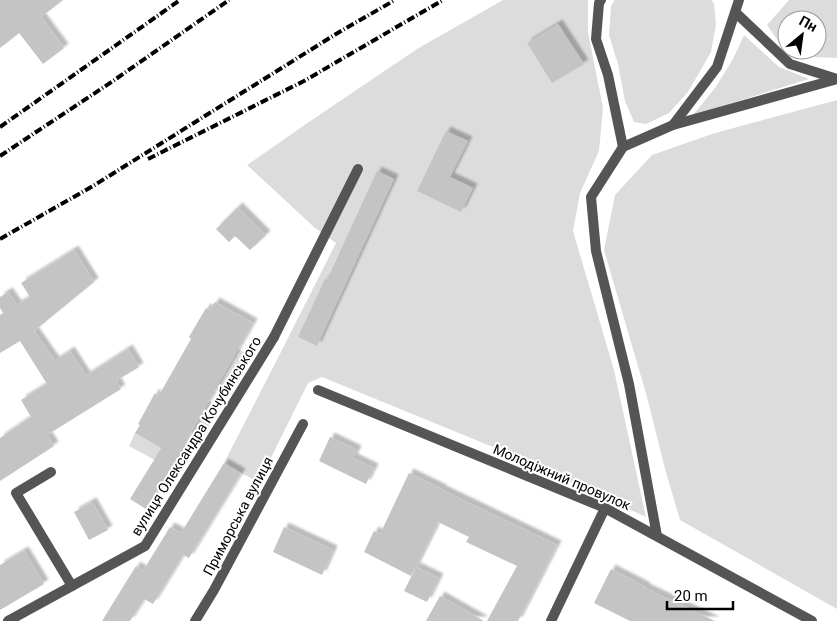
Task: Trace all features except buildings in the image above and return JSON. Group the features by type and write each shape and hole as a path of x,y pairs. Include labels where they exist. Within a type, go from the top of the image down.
{"street":[{"path":"601,0 599,3 596,39 608,75 623,147"},
{"path":"673,126 717,67 739,0"},
{"path":"735,12 790,64 837,79"},
{"path":"657,536 629,384 596,251 591,197 623,147 673,126 837,79"},
{"name":"вулиця Олександра Кочубинського","path":"8,621 145,546 274,337 358,169"},
{"name":"Молодіжний провулок","path":"318,390 605,508 812,621"},
{"name":"Приморська вулиця","path":"195,621 214,590 303,424"},
{"path":"51,472 16,493 72,586"},
{"path":"551,621 605,508"}],"shaded area":[{"path":"503,0 588,0 588,32 603,108 599,151 580,193 573,231 614,370 646,517 510,454 322,377 308,383 259,482 241,473 224,463 336,243 315,228 247,165 417,49"},
{"path":"615,0 711,0 714,3 716,24 711,52 688,92 669,113 646,124 634,122 625,101 618,64 609,35 611,6"},
{"path":"789,0 837,0 837,58 827,58 827,10 780,10"},
{"path":"777,14 777,39 767,25"},
{"path":"744,35 779,67 809,79 693,115 715,88 733,59"},
{"path":"837,100 837,609 680,520 647,397 604,250 615,195 652,155 715,133"},
{"path":"238,349 250,355 228,394 216,388"},
{"path":"209,401 220,406 203,438 191,432"},
{"path":"135,433 177,457 186,442 197,447 180,474 129,446"}],"railway":[{"path":"0,127 180,0"},
{"path":"0,156 113,81 229,0"},
{"path":"0,239 93,186 336,34 395,0"},
{"path":"148,159 304,81 443,0"}]}
